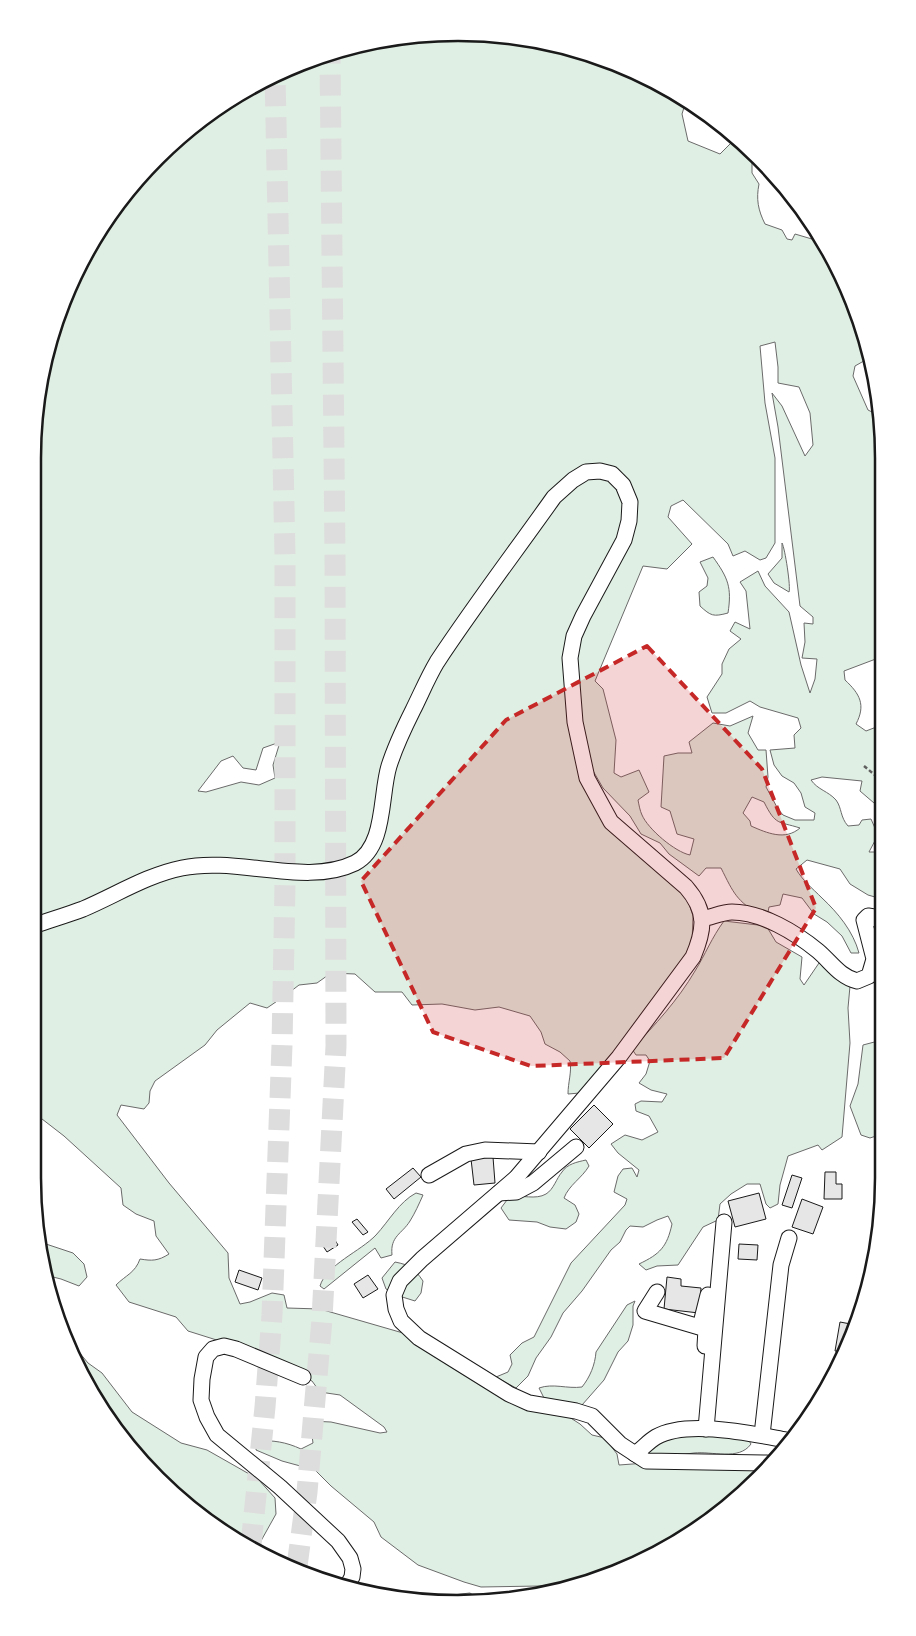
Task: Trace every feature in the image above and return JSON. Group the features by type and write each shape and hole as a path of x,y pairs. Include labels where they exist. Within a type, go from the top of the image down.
{"street":[{"path":"41,923 82,909 136,884 182,868 223,864 324,873 344,868 365,855 373,843 378,828 388,766 436,664 554,497 572,480 586,472 600,471 612,474 623,485 630,502 629,521 624,540 574,636 570,658 575,722 587,778 611,822 686,887 696,898 702,919 701,938 693,957 619,1057 539,1152 516,1178 422,1259 400,1281 394,1295 396,1310 401,1321 419,1338 509,1394 529,1403 576,1411 592,1416 620,1444 646,1461 762,1463"},
{"path":"702,919 730,912 742,912 770,921 796,934 839,972 857,981 869,976 874,959 864,920 868,916 875,918"},
{"path":"499,1193 516,1192 533,1183 576,1147"},
{"path":"429,1175 466,1154 485,1150 539,1152"},
{"path":"702,1429 724,1222"},
{"path":"762,1435 781,1265 789,1238"},
{"path":"657,1292 646,1311 706,1329 702,1429"},
{"path":"700,1327 708,1295"},
{"path":"303,1377 236,1349 224,1346 213,1349 206,1358 201,1400 207,1417 217,1435 280,1487 338,1541 350,1558 353,1569 350,1581"},
{"path":"635,1454 657,1437 675,1431 702,1429 762,1435 783,1439"}],"path":[{"path":"864,766 875,775"}],"highlighted area":[{"path":"647,646 762,769 816,908 724,1058 531,1066 433,1032 361,881 506,720"}],"green space":[{"path":"458,41 485,42 539,49 592,63 617,73 642,84 684,108 682,114 688,141 720,154 731,143 752,162 752,173 759,184 758,204 765,224 782,230 787,239 792,240 795,234 813,239 843,299 853,324 863,361 855,366 853,376 868,410 872,412 874,431 875,659 844,671 845,680 860,700 861,711 856,724 866,731 875,728 875,804 860,791 862,781 822,777 811,780 836,800 848,826 859,825 862,820 871,819 875,828 875,841 869,852 875,852 875,897 850,884 840,869 807,860 796,869 844,923 853,937 859,953 851,953 842,936 827,922 814,914 802,898 783,894 780,905 769,907 768,912 761,916 736,896 721,868 706,868 699,876 669,854 660,843 641,834 630,816 603,788 592,769 582,778 687,898 693,916 692,944 680,969 627,1039 580,1093 568,1094 570,1061 560,1052 545,1044 541,1032 530,1016 499,1007 475,1010 442,1004 412,1005 402,992 375,992 355,974 331,973 317,983 299,985 267,1008 250,1003 217,1030 205,1045 155,1081 150,1091 149,1103 144,1109 121,1105 117,1115 169,1183 228,1253 229,1278 240,1304 272,1293 284,1295 287,1308 320,1309 403,1333 566,1415 592,1435 605,1438 617,1454 619,1465 646,1463 759,1467 712,1509 690,1525 642,1552 592,1573 566,1581 540,1586 481,1587 418,1565 381,1537 374,1522 315,1470 282,1461 256,1450 257,1441 279,1442 301,1449 313,1443 310,1421 331,1422 380,1433 387,1432 384,1427 340,1395 320,1392 312,1381 242,1348 188,1331 176,1317 129,1302 116,1285 133,1271 140,1259 155,1260 169,1254 156,1236 154,1221 136,1214 123,1205 121,1188 64,1136 41,1118 42,431 49,377 63,324 84,274 111,226 127,204 163,163 204,127 226,111 274,84 299,73 350,55 377,49 431,42","holes":["775,342 778,383 799,387 810,413 813,445 805,456 782,406 772,393 778,427 800,606 813,617 813,624 804,623 805,642 802,658 817,659 815,679 810,693 801,665 789,612 765,586 758,571 740,582 746,591 750,629 735,622 730,631 741,639 729,649 722,664 722,674 707,697 712,713 726,713 750,701 760,707 798,718 801,728 794,735 795,748 770,750 774,765 782,776 794,783 801,793 805,807 815,813 814,820 795,820 783,815 778,809 766,787 768,777 766,750 758,750 748,733 753,716 730,726 713,723 689,742 692,753 664,756 661,807 670,811 677,834 694,839 690,855 670,845 645,821 638,800 649,792 639,770 621,777 614,773 616,740 603,689 595,681 643,566 667,569 692,544 668,517 671,506 683,500 728,544 733,556 745,551 760,560 766,558 775,543 775,458 765,403 760,346","280,742 273,765 275,778 259,785 241,782 206,792 198,791 221,761 233,756 243,768 256,770 263,748","752,797 764,802 778,821 800,828 794,832 782,835 751,826 750,821 743,813"]},
{"path":"782,543 785,552 789,592 774,583 768,574 782,558"},
{"path":"713,557 728,583 729,589 728,613 719,615 712,615 700,606 699,592 707,586 708,578 700,562"},
{"path":"724,921 767,927 776,942 802,957 800,979 804,985 819,963 850,986 848,1008 850,1043 842,1137 822,1150 818,1145 788,1156 780,1185 778,1204 770,1208 766,1204 760,1184 747,1184 731,1194 720,1204 718,1220 703,1227 678,1265 657,1266 646,1270 639,1264 662,1249 668,1239 672,1224 668,1216 643,1227 630,1226 620,1242 611,1250 582,1291 563,1313 551,1337 536,1358 528,1376 516,1388 496,1377 508,1372 512,1364 510,1355 522,1343 534,1337 571,1263 625,1205 627,1199 614,1192 618,1176 623,1169 632,1168 637,1177 639,1170 618,1153 611,1144 625,1135 642,1140 658,1132 649,1116 636,1111 635,1104 641,1101 662,1102 667,1094 651,1090 639,1083 646,1074 650,1061 646,1055 636,1055 632,1049 674,1002 695,971"},
{"path":"875,1042 875,1136 870,1138 861,1135 850,1106 858,1084 863,1045"},
{"path":"586,1160 589,1166 569,1189 564,1198 575,1205 579,1214 576,1222 566,1229 550,1227 537,1222 509,1220 501,1208 510,1196 533,1197 546,1194 564,1169"},
{"path":"416,1193 423,1195 410,1221 395,1239 392,1255 381,1258 375,1248 324,1289 320,1286 329,1271 370,1241 399,1207"},
{"path":"47,1244 73,1253 84,1264 87,1277 79,1286 53,1277"},
{"path":"395,1262 411,1268 423,1281 421,1293 415,1301 396,1295 386,1289 382,1278"},
{"path":"635,1301 633,1306 633,1325 628,1341 618,1352 604,1380 582,1405 545,1400 539,1388 550,1386 582,1387 592,1371 596,1352 627,1305"},
{"path":"80,1354 88,1363 102,1373 132,1412 181,1443 207,1450 258,1479 275,1498 276,1514 259,1544 226,1525 204,1509 163,1473 127,1432 111,1410"},
{"path":"681,1433 748,1439 751,1444 746,1449 732,1454 694,1453 663,1457 652,1455 645,1448"},
{"path":"470,1593 472,1594 458,1595 454,1595"}],"building":[{"path":"594,1105 613,1124 589,1148 570,1129"},
{"path":"493,1157 495,1183 474,1185 471,1159"},
{"path":"413,1168 421,1177 394,1199 386,1189"},
{"path":"825,1172 836,1172 836,1184 842,1184 842,1199 824,1199"},
{"path":"792,1175 802,1178 792,1208 782,1205"},
{"path":"759,1193 766,1219 735,1227 728,1201"},
{"path":"802,1199 823,1207 813,1234 792,1227"},
{"path":"357,1219 368,1232 363,1235 352,1222"},
{"path":"329,1230 338,1245 327,1252 317,1237"},
{"path":"739,1244 758,1245 757,1260 738,1259"},
{"path":"239,1270 262,1278 258,1290 235,1282"},
{"path":"368,1275 378,1289 363,1298 354,1284"},
{"path":"667,1277 681,1279 681,1286 701,1288 699,1313 664,1309"},
{"path":"840,1322 848,1324 837,1351 835,1351"}],"tunnel":[{"path":"297,1562 307,1492 322,1319 336,1046 335,555 330,61"},
{"path":"252,1540 272,1315 282,1045 285,885 285,555 275,83"}]}
